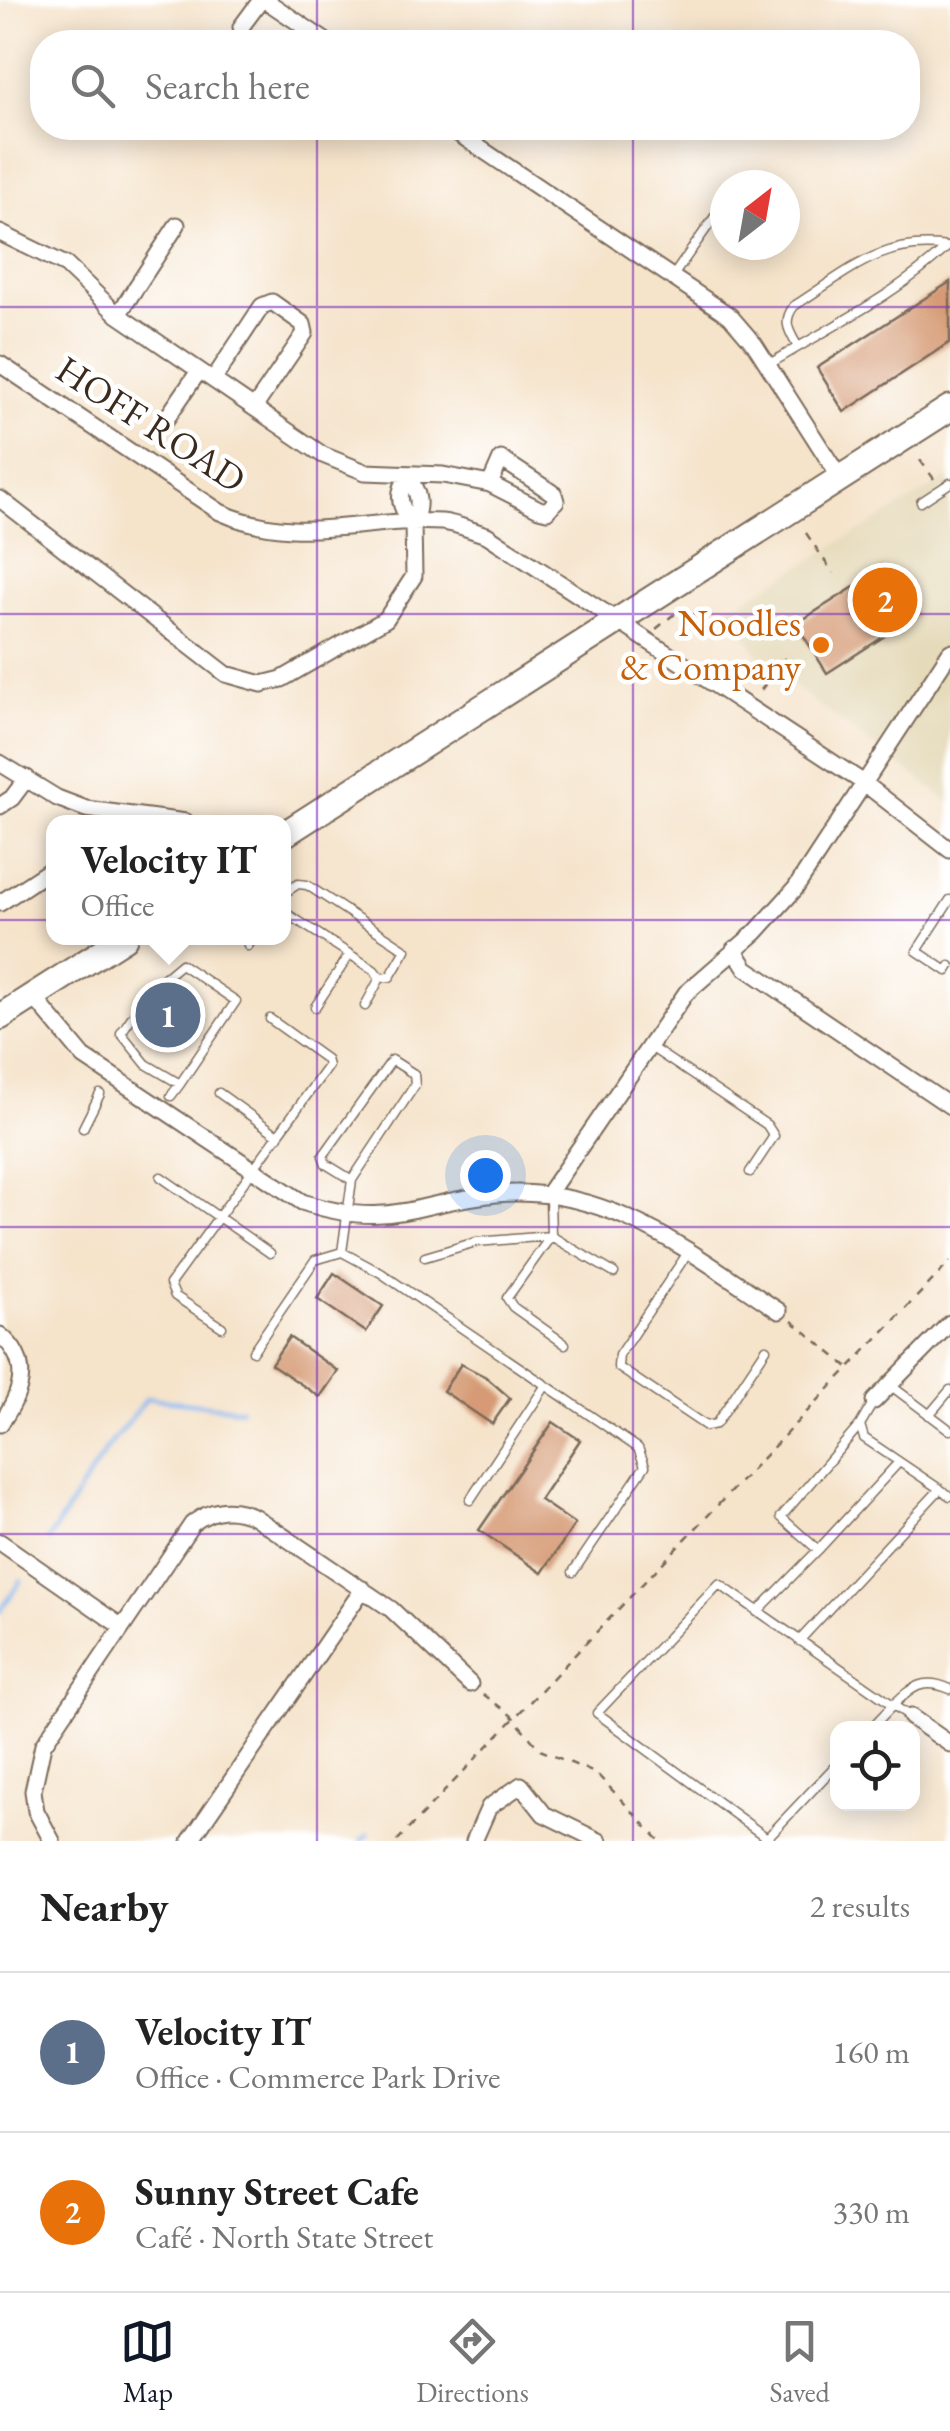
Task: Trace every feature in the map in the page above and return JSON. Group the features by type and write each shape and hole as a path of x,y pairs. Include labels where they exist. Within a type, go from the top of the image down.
{"main road":[{"path":"291,830 950,408"},
{"path":"0,1018 113,945"}],"street":[{"path":"240,27 263,0 308,30"},
{"path":"468,140 730,316 768,365 840,478"},
{"path":"118,315 177,226"},
{"path":"0,232 66,265 118,315 323,455 366,472 408,477 443,475 490,484"},
{"path":"214,380 262,306 272,302 303,324 305,333 254,408"},
{"name":"HOFF ROAD","path":"0,364 220,512 244,523 268,530 308,531 444,522 486,535 864,783 950,850"},
{"path":"164,422 199,371"},
{"path":"0,498 226,674 262,684 299,671 386,619 414,576 413,524 401,510 400,487 408,477"},
{"path":"548,1194 686,993 776,913 795,889 950,652"},
{"path":"0,763 82,815"},
{"path":"0,806 12,798 26,778"},
{"path":"0,903 46,873"},
{"path":"734,949 746,968 950,1106"},
{"path":"32,996 66,1041 110,1080 167,1103 253,1172 302,1202 348,1214 406,1214 495,1194 548,1194 612,1209 689,1251 779,1311"},
{"path":"874,1401 950,1323"},
{"path":"0,1335 18,1356 22,1376 18,1398 0,1424"},
{"path":"52,1841 36,1810 36,1763 192,1524 215,1511 235,1510 255,1517 363,1589 392,1609 470,1684"},
{"path":"0,1542 122,1627"},
{"path":"190,1841 363,1589"},
{"path":"911,1717 950,1744"},
{"path":"474,1841 489,1808 521,1784 544,1814 599,1841"}],"lane":[{"path":"672,276 710,223"},
{"path":"768,365 798,347 927,266 948,247 913,242 883,250 794,306 787,316 787,327 798,347"},
{"path":"921,502 950,483"},
{"path":"291,889 298,884 314,888 406,950 390,977 380,978 291,916"},
{"path":"950,901 917,951 947,971 950,966"},
{"path":"316,1007 350,954"},
{"path":"167,1103 180,1084 236,1000 180,964 151,989 121,1033 146,1064 180,1084"},
{"path":"365,1006 380,978"},
{"path":"222,1327 175,1296 170,1284 328,1062 270,1020"},
{"path":"649,1046 767,1126 774,1136 750,1172"},
{"path":"342,1252 352,1180 415,1085 414,1074 392,1060 323,1156 326,1164 352,1180"},
{"path":"218,1092 279,1136"},
{"path":"83,1128 100,1094"},
{"path":"161,1177 270,1253"},
{"path":"548,1194 553,1206 551,1236 507,1298 512,1307 565,1344"},
{"path":"424,1257 476,1242 551,1236 614,1273"},
{"path":"689,1251 619,1355 618,1367 706,1426 716,1424 766,1349"},
{"path":"254,1352 315,1260 342,1252 381,1273 638,1448 645,1466 573,1572"},
{"path":"890,1385 950,1430"},
{"path":"470,1500 495,1455 546,1386"},
{"path":"929,1414 950,1390"},
{"path":"818,1550 782,1517 860,1425 874,1401"},
{"path":"860,1425 864,1438 950,1496"},
{"path":"758,1612 899,1462"},
{"path":"799,1641 940,1489"},
{"path":"830,1772 767,1838 597,1714 719,1584 911,1717"},
{"path":"877,1721 915,1684 926,1682 950,1689"}],"path":[{"path":"920,460 941,489"},
{"path":"806,533 832,573"},
{"path":"643,640 673,615 679,616"},
{"path":"760,690 788,654"},
{"path":"396,1841 950,1262"},
{"path":"779,1311 848,1367"},
{"path":"470,1684 512,1716 540,1750 596,1774 660,1841"}],"shaded area":[{"path":"950,477 950,802 765,665 729,609"}],"building":[{"path":"950,282 950,342 844,412 817,368"},
{"path":"884,568 916,616 827,673 796,624"},
{"path":"334,1273 383,1306 366,1332 317,1299"},
{"path":"289,1337 338,1371 320,1397 271,1364"},
{"path":"461,1364 486,1377 510,1398 492,1424 443,1391"},
{"path":"553,1422 580,1440 540,1500 575,1524 542,1573 479,1530"}],"waterway":[{"path":"49,1539 105,1451 147,1398 241,1409"},
{"path":"0,1612 21,1580"},
{"path":"361,1841 368,1835"}],"place":[{"name":"Sunny Street Cafe","path":"885,600"},
{"name":"Noodles & Company","path":"821,645"},
{"name":"Velocity IT","path":"168,1015"}]}
